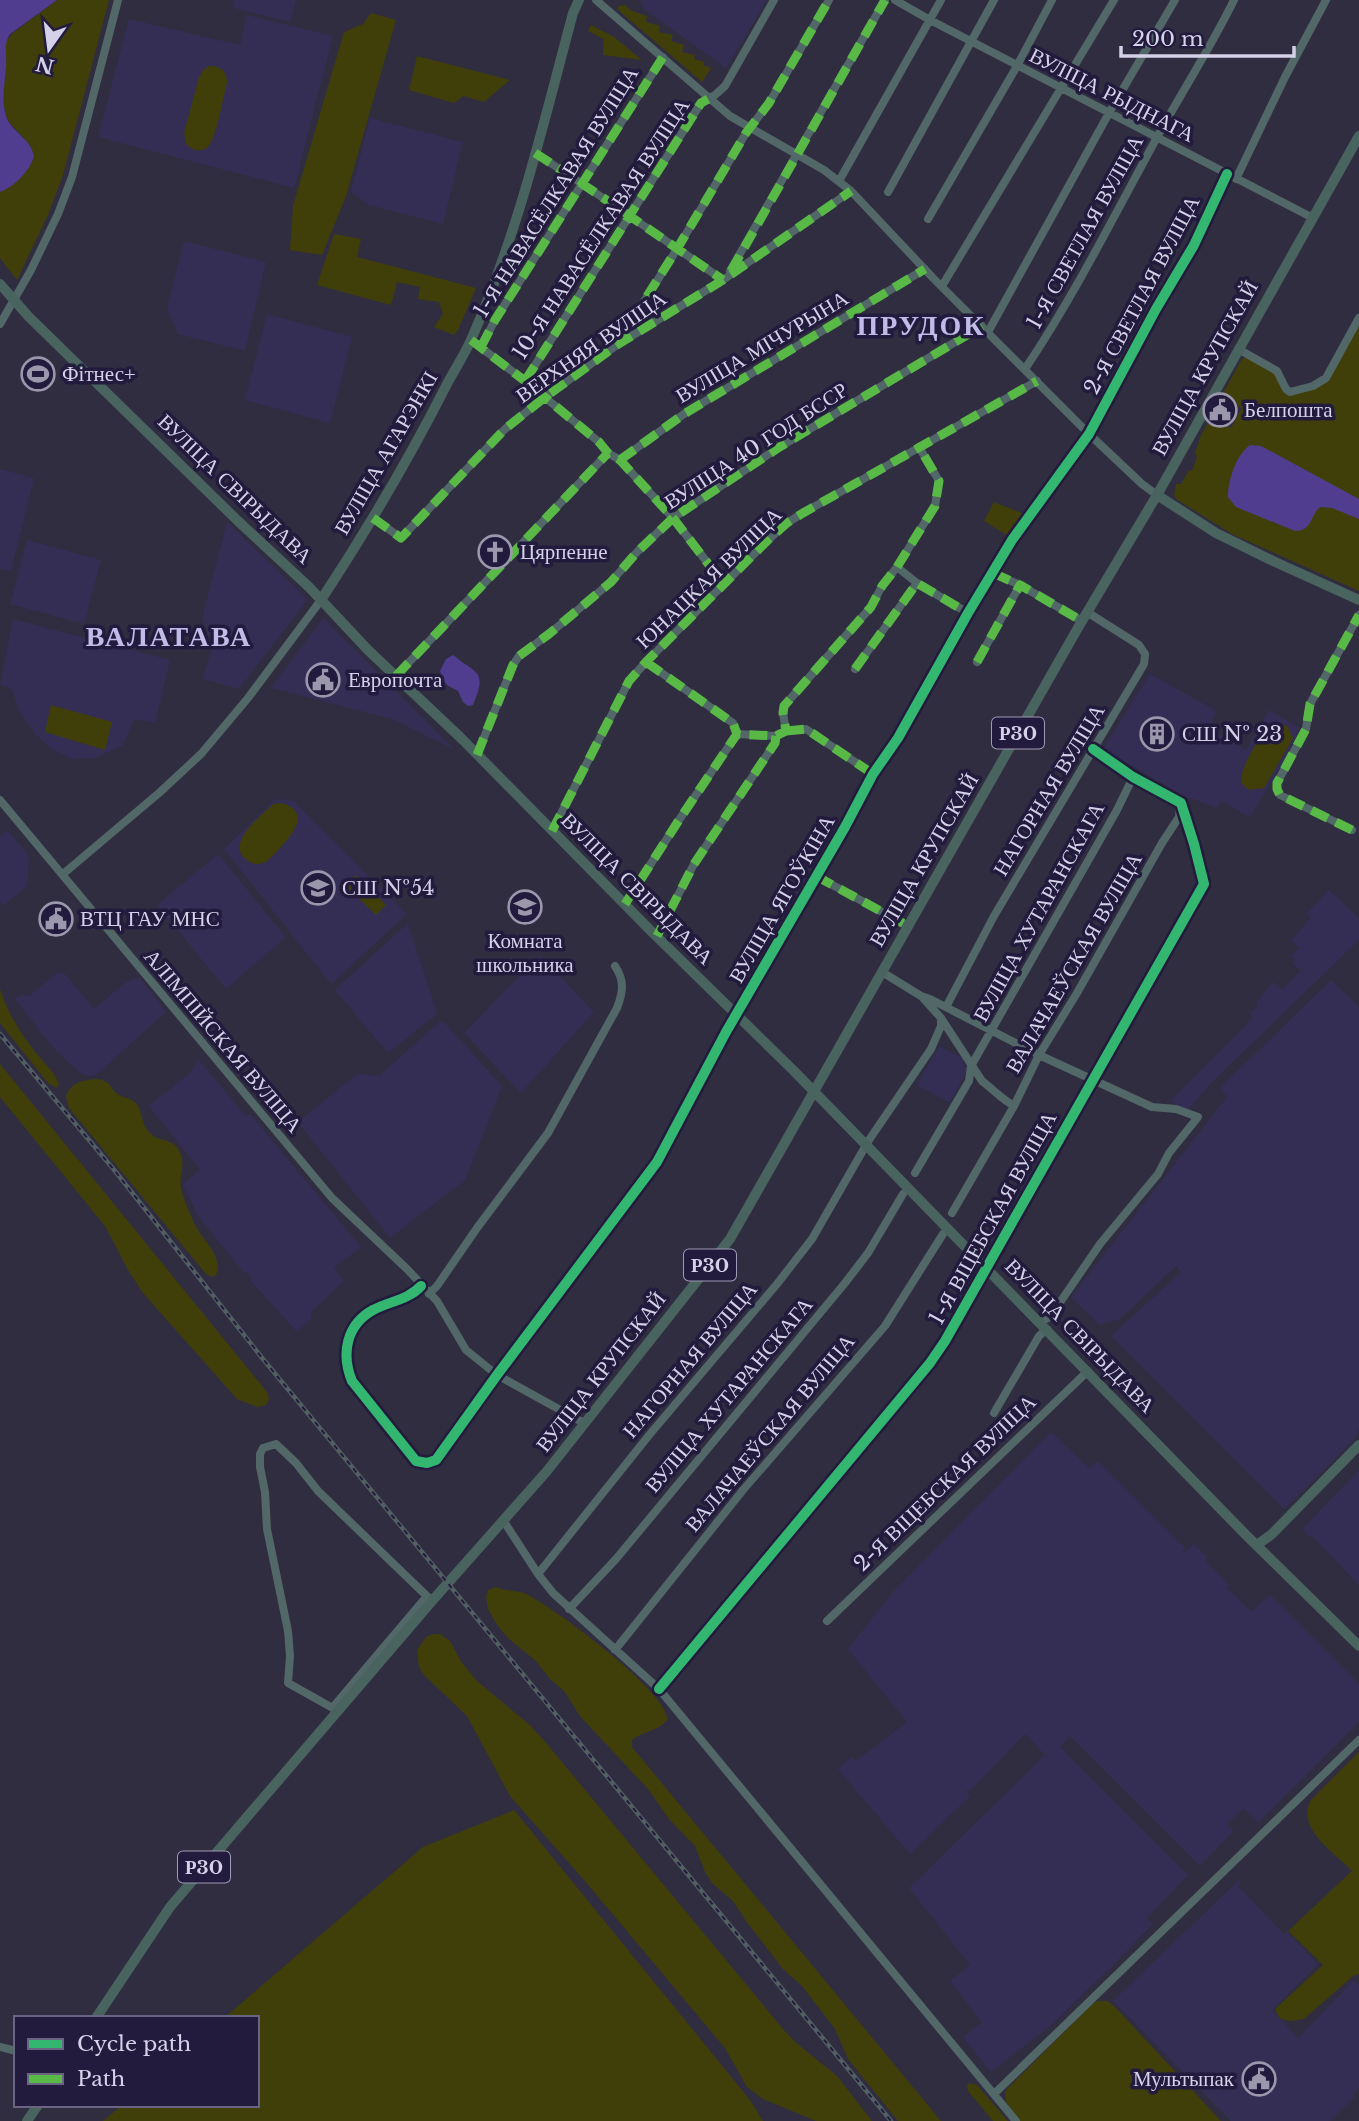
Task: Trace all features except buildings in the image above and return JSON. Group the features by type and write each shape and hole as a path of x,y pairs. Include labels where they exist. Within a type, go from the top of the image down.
{"main road":[{"name":"ВУЛІЦА АГАРЭНКІ","path":"321,600 419,440 471,340 493,288 521,204 573,13 579,0"},
{"name":"ВУЛІЦА КРУПСКАЙ","path":"430,1598 465,1564 547,1471 730,1239 1084,617 1157,495 1359,136"},
{"name":"ВУЛІЦА СВІРЫДАВА","path":"0,284 14,301 321,600 867,1145 1359,1646"},
{"path":"1157,495 1216,533 1359,600"},
{"path":"1257,1545 1272,1534 1359,1445"},
{"name":"Р30","path":"97,2016 170,1907 430,1598"}],"street":[{"path":"0,324 42,248 72,177 118,0"},
{"path":"596,0 730,116 839,181 851,191 925,270 1089,434 1157,495"},
{"name":"10-Я НАВАСЁЛКАВАЯ ВУЛІЦА","path":"525,381 701,103 725,86 774,0"},
{"path":"617,345 750,129 769,103 830,0"},
{"path":"535,153 584,183 677,249 725,277 885,0"},
{"name":"ВУЛІЦА РЫДНАГА","path":"895,0 1017,66 1313,218"},
{"path":"839,181 941,0"},
{"path":"888,192 994,0"},
{"path":"928,219 1052,0"},
{"path":"942,286 1114,0"},
{"path":"985,329 1175,0"},
{"name":"1-Я СВЕТЛАЯ ВУЛІЦА","path":"1025,369 1057,320 1234,0"},
{"path":"1236,179 1326,0"},
{"name":"1-Я НАВАСЁЛКАВАЯ ВУЛІЦА","path":"481,347 495,320 663,57"},
{"name":"2-Я СВЕТЛАЯ ВУЛІЦА","path":"1089,434 1156,309 1194,245 1227,174"},
{"name":"ВЕРХНЯЯ ВУЛІЦА","path":"373,518 401,538 505,429 544,398 617,345 725,277 851,191"},
{"name":"ВУЛІЦА МІЧУРЫНА","path":"620,460 695,407 925,270"},
{"path":"1238,349 1278,371 1286,389 1290,392 1297,391 1326,378 1359,318"},
{"name":"ВУЛІЦА 40 ГОД БССР","path":"477,755 519,656 611,582 637,552 673,518 778,448 985,329"},
{"path":"471,340 620,460 673,518 723,583"},
{"name":"ЮНАЦКАЯ ВУЛІЦА","path":"552,831 629,681 723,583 787,523 1037,381"},
{"name":"ВУЛІЦА ЯГОЎКІНА","path":"421,1286 412,1294 372,1310 359,1320 351,1331 345,1354 352,1381 416,1461 426,1463 436,1460 657,1162 873,774 898,738 968,613 1012,540 1089,434"},
{"path":"786,731 784,706 871,607 935,506 939,481 919,447"},
{"path":"396,676 608,453"},
{"path":"897,567 917,583 968,613"},
{"path":"993,573 1084,617"},
{"path":"855,669 917,583"},
{"path":"977,662 1020,585"},
{"name":"ВУЛІЦА АГАРЭНКІ","path":"62,874 201,754 248,698 321,600"},
{"path":"1352,830 1280,795 1277,789 1306,729 1310,704 1359,614"},
{"name":"НАГОРНАЯ ВУЛІЦА","path":"946,1007 994,916 1144,664 1144,654 1139,645 1084,617"},
{"path":"646,662 733,723 737,734"},
{"path":"737,734 776,736 786,731 806,729 873,774"},
{"path":"625,904 737,734"},
{"path":"657,936 694,864 775,743 776,736"},
{"path":"1093,749 1133,777 1181,803"},
{"name":"ВУЛІЦА ХУТАРАНСКАГА","path":"915,1173 969,1081 971,1066 1117,810 1133,777"},
{"name":"АЛІМПІЙСКАЯ ВУЛІЦА","path":"0,800 332,1198 407,1269 429,1294"},
{"name":"ВАЛАЧАЕЎСКАЯ ВУЛІЦА","path":"952,1213 1014,1106 1039,1055 1162,843 1180,817 1181,803"},
{"name":"1-Я ВІЦЕБСКАЯ ВУЛІЦА","path":"659,1689 930,1363 945,1341 1204,884 1181,803"},
{"path":"816,876 908,926"},
{"path":"584,1423 497,1375 466,1350 444,1311 429,1294 548,1133 617,1008 623,981 615,966"},
{"path":"882,972 921,996 1039,1055 1093,1078"},
{"path":"921,996 941,1018 968,1057 971,1066 996,1095 1014,1106"},
{"name":"НАГОРНАЯ ВУЛІЦА","path":"538,1574 805,1248 825,1220 867,1145 931,1049 941,1026 941,1018"},
{"name":"2-Я ВІЦЕБСКАЯ ВУЛІЦА","path":"995,1413 1044,1325 1100,1244 1158,1174 1169,1153 1198,1117 1176,1108 1152,1107 1093,1078"},
{"name":"ВУЛІЦА ХУТАРАНСКАГА","path":"569,1609 616,1559 845,1283 868,1253 903,1194"},
{"name":"ВАЛАЧАЕЎСКАЯ ВУЛІЦА","path":"615,1650 743,1490 885,1326 943,1234"},
{"name":"2-Я ВІЦЕБСКАЯ ВУЛІЦА","path":"827,1621 1088,1371"},
{"path":"335,1709 288,1682 288,1631 267,1529 265,1492 260,1467 263,1448 276,1444 285,1451 318,1491 430,1598"},
{"path":"503,1520 538,1574 569,1609 659,1689 1016,2121"},
{"path":"994,2094 1359,1740"}],"shaded area":[{"path":"0,0 57,0 10,34 7,42 4,108 11,126 27,141 34,156 21,178 0,192"},
{"path":"57,0 109,0 63,175 48,215 17,280 0,258 0,192 21,177 34,156 30,145 9,122 5,113 2,92 6,41"},
{"path":"235,0 296,0 290,22 233,8"},
{"path":"641,0 767,0 726,68 644,9"},
{"path":"625,5 632,11 647,16 646,22 660,26 659,32 673,35 671,41 684,45 682,52 695,55 694,59 711,68 702,82 617,9 618,6"},
{"path":"371,13 396,20 346,196 322,255 290,250 293,206 344,32 363,24"},
{"path":"247,15 333,36 294,188 98,137 129,19 240,45"},
{"path":"591,25 614,37 642,60 603,55 604,39 588,31"},
{"path":"417,56 510,80 484,102 463,96 454,103 409,90"},
{"path":"209,66 222,70 227,83 213,139 207,147 198,150 186,144 184,133 199,77"},
{"path":"370,118 463,142 443,224 369,205 351,192"},
{"path":"334,234 361,239 357,257 476,288 454,335 434,327 443,314 439,302 418,299 420,287 397,282 391,305 317,285"},
{"path":"184,241 266,262 245,351 178,334 167,308"},
{"path":"267,314 352,337 330,423 245,400"},
{"path":"1359,325 1359,591 1232,534 1176,499 1174,495 1176,484 1181,484 1189,470 1192,471 1201,435 1211,418 1231,428 1242,408 1223,397 1223,393 1242,359 1246,357 1275,369 1288,389 1316,386"},
{"path":"1250,445 1261,446 1359,499 1359,519 1332,508 1320,507 1305,529 1295,531 1236,507 1228,497 1229,483 1237,461"},
{"path":"0,469 34,478 11,571 0,569"},
{"path":"994,502 1026,515 1010,537 984,521"},
{"path":"227,522 305,597 306,602 239,689 203,679 213,643 202,619"},
{"path":"27,540 101,560 84,624 10,604"},
{"path":"323,618 455,750 392,719 271,688"},
{"path":"13,619 170,660 155,723 134,719 123,745 95,758 72,759 51,749 36,735 21,714 11,688 0,685"},
{"path":"453,655 473,670 479,679 473,705 468,706 463,702 458,691 443,680 440,671 446,659"},
{"path":"1150,674 1215,710 1209,729 1246,750 1269,710 1300,728 1280,768 1250,817 1221,801 1217,808 1182,795 1103,749"},
{"path":"51,705 112,722 105,750 45,732"},
{"path":"1276,723 1287,726 1293,738 1264,788 1249,790 1241,783 1244,768 1259,740"},
{"name":"СШ №54","path":"275,799 293,801 407,914 331,984 224,849"},
{"path":"282,803 296,812 298,818 294,831 267,861 259,864 250,862 241,853 242,838 273,804"},
{"path":"7,830 27,853 29,860 27,886 3,906 0,902 0,836"},
{"path":"218,854 286,937 226,989 157,905"},
{"path":"356,875 386,905 376,915 346,886"},
{"path":"1329,890 1359,918 1359,940 1209,1085 1187,1111 1175,1104 1171,1100 1253,1018 1250,1013 1258,1006 1256,1003 1273,982 1282,989 1301,971 1293,963 1295,960 1291,956 1299,948 1291,941 1311,917 1307,913"},
{"path":"408,923 437,1014 388,1053 335,990"},
{"path":"540,955 594,1012 521,1093 464,1033"},
{"path":"58,972 65,974 94,1009 126,982 139,977 166,1012 96,1075 88,1076 79,1072 56,1051 15,999 21,995 29,996"},
{"path":"1331,980 1359,1007 1359,1429 1356,1437 1284,1509 1111,1336 1181,1272 1176,1266 1120,1319 1100,1325 1071,1297 1227,1097 1220,1088"},
{"path":"0,989 6,1006 30,1046 57,1079 57,1088 48,1083 0,1023"},
{"path":"442,1020 502,1086 465,1180 390,1238 298,1122 357,1074 379,1076"},
{"path":"939,1046 962,1058 967,1071 950,1103 917,1085"},
{"path":"198,1059 246,1116 250,1114 361,1247 334,1268 344,1281 311,1312 311,1319 297,1332 198,1216 183,1184 200,1170 149,1106 190,1073"},
{"path":"0,1064 267,1392 269,1399 266,1405 257,1407 237,1399 143,1293 105,1226 0,1097"},
{"path":"94,1079 106,1082 118,1094 136,1103 149,1132 173,1144 180,1152 183,1163 180,1182 182,1192 195,1225 217,1260 218,1268 213,1277 206,1274 69,1108 66,1096 71,1088"},
{"path":"1050,1433 1090,1469 1098,1461 1185,1548 1184,1553 1194,1544 1208,1557 1205,1561 1229,1585 1227,1588 1251,1612 1270,1595 1359,1684 1359,1722 1258,1823 1243,1808 1227,1824 1234,1831 1200,1866 1070,1736 1060,1747 1188,1875 1147,1918 1153,1924 1111,1967 1049,2027 991,2072 963,2037 982,2022 950,1981 970,1965 909,1888 1045,1755 1025,1734 970,1791 966,1790 970,1796 910,1854 838,1769 851,1757 856,1761 907,1722 848,1649 892,1593"},
{"path":"1359,1470 1359,1585 1303,1528"},
{"path":"496,1587 526,1594 560,1615 608,1652 650,1691 663,1708 667,1720 659,1727 632,1740 632,1747 941,2121 898,2121 848,2059 835,2029 802,1986 783,1969 733,1901 712,1883 695,1846 669,1819 648,1789 579,1715 565,1692 497,1625 488,1609 486,1597 488,1590"},
{"path":"440,1634 450,1641 462,1663 478,1682 531,1726 783,2029 837,2076 872,2121 816,2121 763,2099 747,2087 725,2048 510,1796 467,1716 424,1675 419,1667 417,1650 426,1637"},
{"path":"1359,1752 1359,1974 1353,1976 1304,2019 1281,2019 1275,2009 1323,1965 1288,1931 1352,1871 1312,1830 1307,1810 1311,1800"},
{"path":"514,1810 750,2100 763,2121 103,2121 120,2107 259,2107 259,2016 226,2016 423,1847"},
{"path":"1239,1880 1241,1882 1238,1886 1284,1934 1287,1931 1318,1964 1272,2010 1298,2038 1354,1980 1359,1985 1359,2088 1353,2094 1355,2096 1330,2121 1231,2121 1113,2001"},
{"path":"1098,2001 1107,2001 1115,2007 1221,2121 1020,2121 1006,2102 1005,2091"},
{"path":"969,2083 977,2085 1008,2121 993,2121 968,2091"}],"railway":[{"path":"0,1034 115,1171 263,1359 891,2121"}],"marked path":[{"path":"618,342 746,133 769,103 829,0"},
{"path":"731,271 885,0"},
{"path":"481,347 495,320 663,57"},
{"path":"525,381 701,103 708,99"},
{"path":"535,153 723,280"},
{"path":"373,518 401,538 505,429 544,398 617,345 723,280 851,191"},
{"path":"620,460 684,414 925,269"},
{"path":"477,755 519,656 611,582 637,552 673,518 778,448 982,326"},
{"path":"471,340 620,460 673,518 723,583"},
{"path":"552,831 629,681 768,540 803,513 1037,381"},
{"path":"625,904 737,734 776,736 786,731 784,706 871,607 882,586 897,567 935,506 939,481 919,447"},
{"path":"396,676 608,453"},
{"path":"993,573 1020,585"},
{"path":"855,669 917,583 968,613"},
{"path":"977,662 1020,585 1082,621"},
{"path":"1352,830 1280,795 1277,783 1306,729 1310,704 1359,615"},
{"path":"646,662 733,723 737,734"},
{"path":"786,731 806,729 873,774"},
{"path":"657,936 694,864 775,743 776,736"},
{"path":"816,876 908,926"}],"cycle path":[{"path":"421,1286 364,1316 348,1341 347,1361 352,1381 416,1461 427,1463 436,1460 657,1162 726,1032 968,613 1012,540 1089,434 1156,309 1194,245 1227,174"},
{"path":"659,1689 930,1363 945,1341 1204,884 1181,803 1133,777 1093,749"}],"place":[{"name":"Фітнес+","path":"38,374"},
{"name":"Белпошта","path":"1220,410"},
{"name":"Цярпенне","path":"495,552"},
{"name":"Европочта","path":"323,680"},
{"name":"СШ № 23","path":"1157,734"},
{"name":"СШ №54","path":"318,888"},
{"name":"Комната школьника","path":"525,907"},
{"name":"ВТЦ ГАУ МНС","path":"56,919"},
{"name":"Мультыпак","path":"1259,2079"}],"district":[{"name":"ПРУДОК","path":"921,325"},
{"name":"ВАЛАТАВА","path":"169,636"}]}
